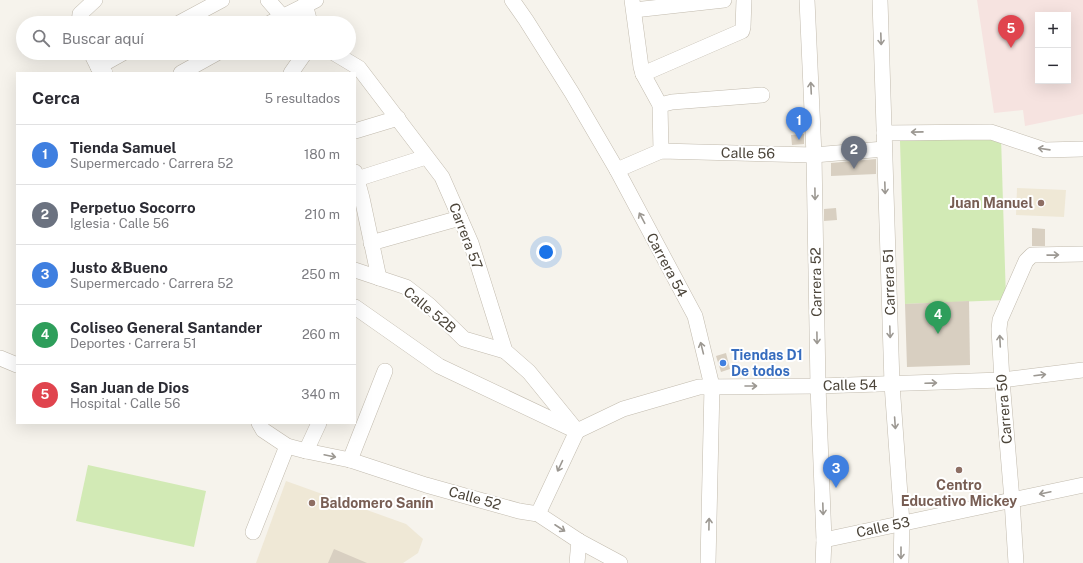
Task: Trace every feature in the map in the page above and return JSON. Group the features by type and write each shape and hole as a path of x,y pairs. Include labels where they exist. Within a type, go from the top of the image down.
{"street":[{"path":"82,16 95,0"},
{"path":"192,16 222,0"},
{"path":"268,0 278,16"},
{"name":"Carrera 54","path":"512,0 572,93 616,170 695,316 712,386 708,563"},
{"path":"661,151 660,105 640,67 633,5 724,0"},
{"path":"643,74 742,31 744,27 744,0"},
{"name":"Carrera 52","path":"807,0 814,155 818,386 824,540 823,563"},
{"name":"Carrera 51","path":"880,0 892,384 902,523 901,563"},
{"path":"289,16 310,2"},
{"path":"310,2 310,16"},
{"path":"95,60 101,70 114,60"},
{"path":"183,72 204,60"},
{"path":"292,72 300,60"},
{"name":"Carrera 57","path":"346,60 359,68 442,177 471,243 505,351"},
{"path":"660,105 672,102 762,95"},
{"path":"356,131 398,118"},
{"path":"884,132 991,132 1045,150 1083,149"},
{"name":"Calle 56","path":"616,170 661,151 814,155 884,149"},
{"path":"379,278 356,175 426,157"},
{"path":"372,243 460,218"},
{"name":"Carrera 50","path":"1016,563 1002,380 999,329 1000,320 1026,261 1032,255 1083,254"},
{"name":"Calle 52B","path":"356,270 406,288 429,305 464,339 505,351"},
{"path":"356,308 439,366 577,431"},
{"path":"505,351 529,372 577,431"},
{"path":"0,358 16,364"},
{"name":"Calle 54","path":"577,431 623,409 699,387 818,386 1002,380 1083,370"},
{"path":"350,460 385,371"},
{"name":"Calle 52","path":"260,424 263,430 287,446 350,460 426,485 519,511 538,514 579,541 620,563"},
{"path":"306,451 319,424"},
{"path":"538,514 577,431"},
{"path":"253,532 287,446"},
{"name":"Calle 53","path":"824,540 1083,485"},
{"path":"577,563 579,541"}],"shaded area":[{"path":"977,0 1083,0 1083,114 1025,126 1023,110 994,113"},
{"name":"Juan Manuel","path":"1017,188 1066,190 1064,217 1016,215"},
{"name":"Baldomero Sanín","path":"286,481 406,524 423,539 418,553 403,563 256,563"}],"green space":[{"path":"1001,137 1006,300 905,304 900,141"},
{"path":"88,465 206,491 194,547 76,521"}],"building":[{"path":"804,134 804,144 792,145 791,135"},
{"path":"876,159 876,174 831,176 831,163"},
{"path":"836,208 837,220 824,221 824,209"},
{"path":"1032,228 1045,229 1045,246 1032,246"},
{"path":"969,301 970,365 907,367 905,304"},
{"name":"Tiendas D1 De todos","path":"726,353 730,369 721,372 716,356"},
{"path":"334,549 367,563 328,563"}],"place":[{"name":"San Juan de Dios","path":"1011,48"},
{"name":"Tienda Samuel","path":"799,140"},
{"name":"Perpetuo Socorro","path":"854,169"},
{"name":"Juan Manuel","path":"1041,203"},
{"name":"Coliseo General Santander","path":"938,334"},
{"name":"Tiendas D1 De todos","path":"723,363"},
{"name":"Centro Educativo Mickey","path":"959,470"},
{"name":"Justo &Bueno","path":"836,488"},
{"name":"Baldomero Sanín","path":"312,503"}]}
